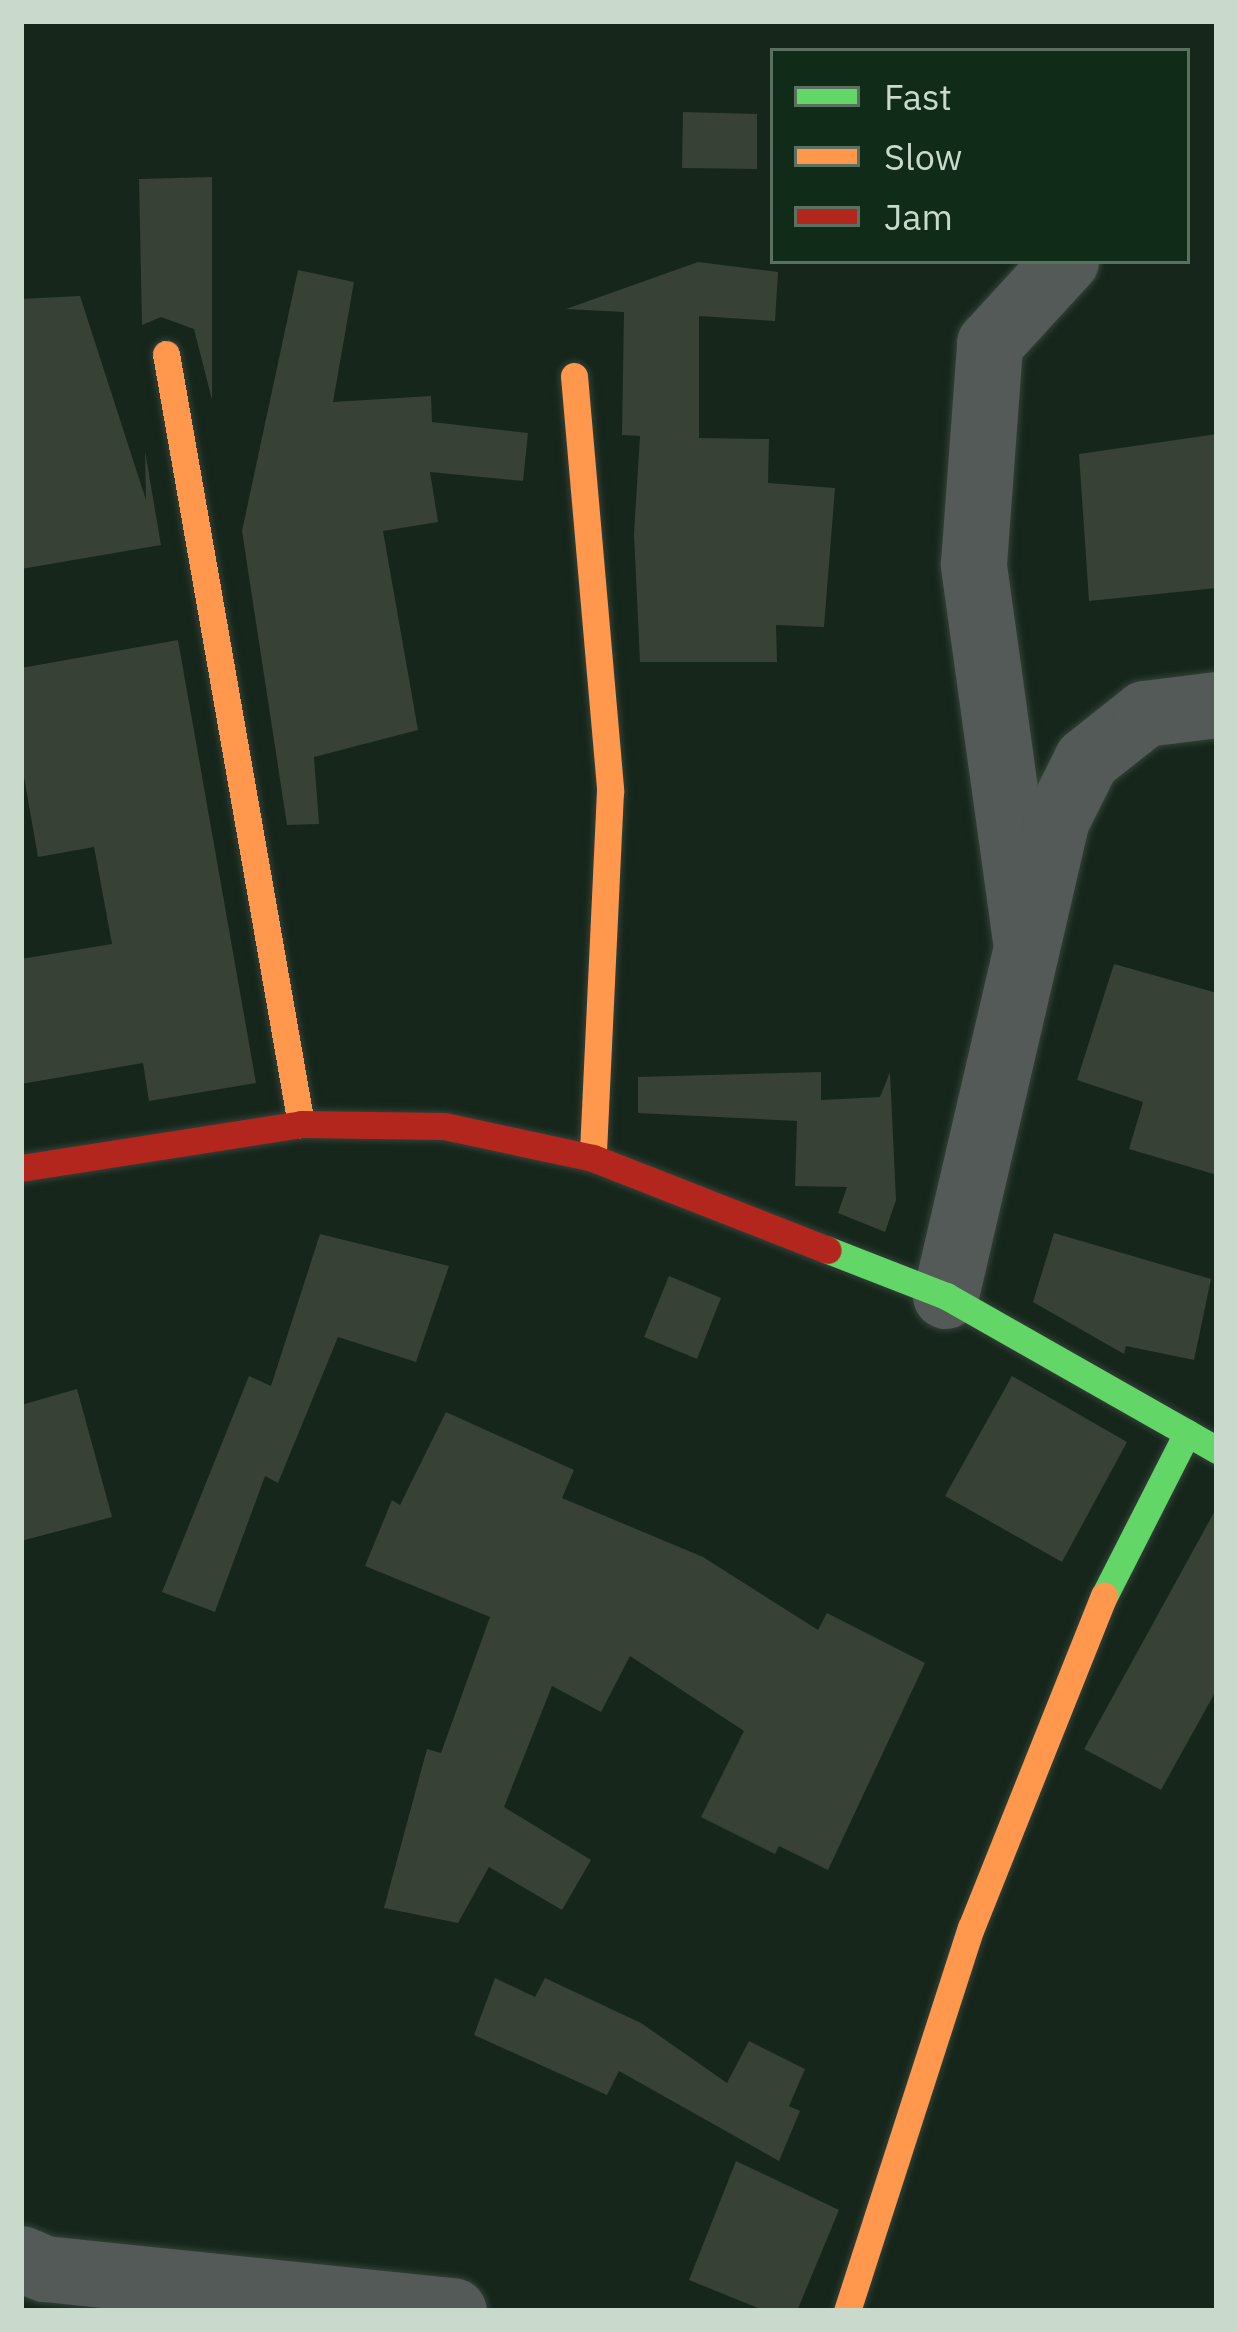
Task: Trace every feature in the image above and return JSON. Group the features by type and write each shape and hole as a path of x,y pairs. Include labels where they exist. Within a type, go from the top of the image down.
{"street":[{"path":"1026,941 974,564 990,344 1063,264"},
{"path":"166,354 302,1124"},
{"path":"574,376 610,790 593,1158"},
{"path":"946,1296 1056,822 1087,760 1145,714 1217,705"},
{"path":"21,1168 302,1124 444,1126 593,1158 946,1296 1217,1450"},
{"path":"847,2311 971,1928 1078,1652 1187,1433"},
{"path":"21,2259 45,2269 454,2311"}],"building":[{"path":"683,112 757,114 757,169 682,168"},
{"path":"212,177 212,400 194,329 161,317 142,325 139,179"},
{"path":"698,262 778,272 775,321 699,316 699,438 769,439 768,483 835,488 824,627 776,625 777,662 640,662 634,534 640,436 622,435 624,312 566,309"},
{"path":"298,270 354,282 333,402 431,396 432,422 528,433 523,481 430,472 438,522 383,531 418,730 314,757 319,824 287,825 242,531"},
{"path":"80,296 146,500 145,451 161,545 21,569 21,299"},
{"path":"1217,434 1217,588 1089,601 1079,454"},
{"path":"178,640 256,1083 149,1101 143,1063 21,1084 21,959 112,944 94,847 38,857 21,760 21,668"},
{"path":"1114,964 1217,993 1217,1175 1129,1149 1143,1102 1077,1080"},
{"path":"821,1072 821,1100 880,1097 890,1072 896,1200 885,1232 838,1213 847,1187 795,1186 797,1121 638,1113 638,1077"},
{"path":"1054,1233 1211,1279 1194,1360 1126,1346 1124,1354 1033,1302"},
{"path":"320,1234 449,1266 416,1362 338,1337 278,1483 265,1476 215,1612 162,1592 249,1376 271,1386"},
{"path":"669,1276 721,1298 697,1359 644,1337"},
{"path":"1012,1376 1127,1442 1062,1562 945,1496"},
{"path":"77,1389 112,1517 21,1541 21,1405"},
{"path":"446,1412 574,1470 562,1498 703,1557 818,1630 827,1613 925,1663 828,1870 779,1846 775,1854 701,1817 744,1731 630,1656 601,1712 552,1686 504,1807 591,1860 562,1910 489,1867 458,1923 384,1908 427,1749 441,1753 490,1617 365,1566 392,1500 400,1505"},
{"path":"1217,1507 1217,1689 1161,1790 1084,1749"},
{"path":"495,1978 535,1997 545,1978 641,2023 727,2083 749,2041 805,2069 789,2106 800,2111 779,2161 619,2071 607,2095 474,2035"},
{"path":"736,2161 839,2210 797,2311 765,2311 689,2280"}],"traffic: fast":[{"path":"828,1250 946,1296 1217,1450"},
{"path":"1104,1596 1187,1433"}],"traffic: slow":[{"path":"166,354 301,1124"},
{"path":"574,376 610,791 593,1158"},
{"path":"847,2311 971,1928 1104,1596"}],"traffic: jam":[{"path":"21,1168 301,1124 444,1126 593,1158 828,1250"}]}
